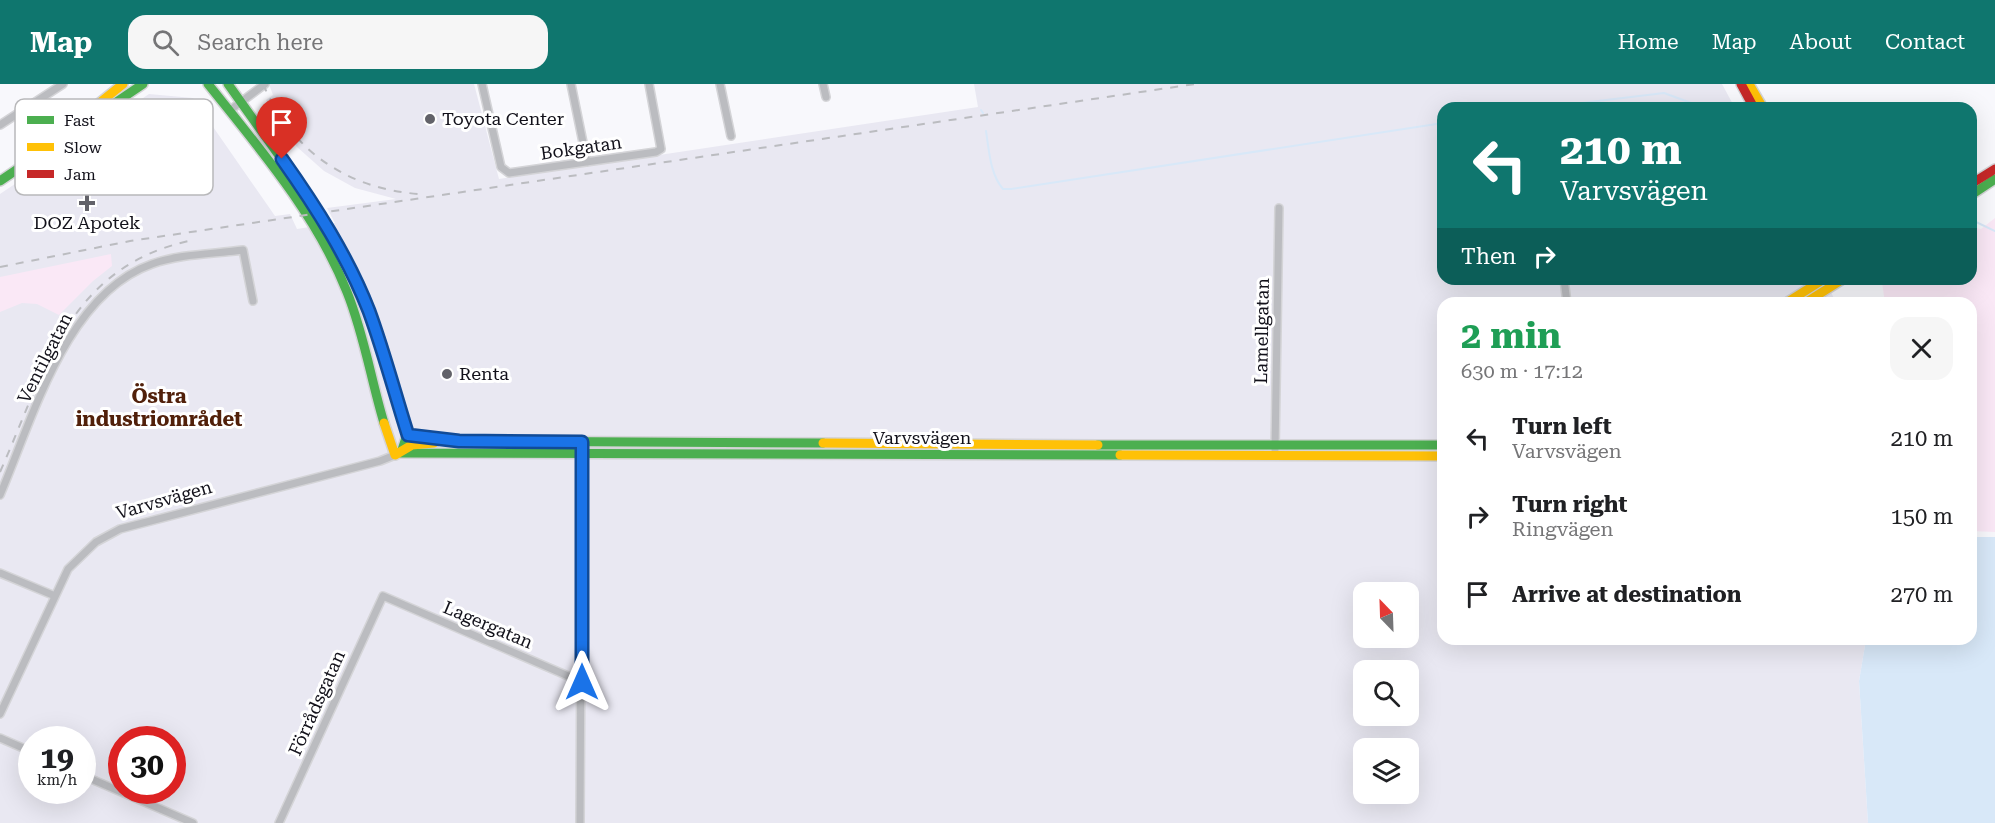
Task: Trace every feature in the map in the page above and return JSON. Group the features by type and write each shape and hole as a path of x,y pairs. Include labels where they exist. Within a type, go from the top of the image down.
{"main road":[{"path":"104,99 123,84"},
{"path":"121,99 143,84"},
{"path":"208,84 291,193 331,257 356,316 398,454"},
{"path":"228,84 304,190 342,253 369,311 408,435 398,454"},
{"path":"1741,84 1751,102"},
{"path":"1749,84 1760,102"},
{"path":"1977,180 1995,169"},
{"path":"0,182 15,171"},
{"path":"1977,191 1995,179"},
{"path":"1796,297 1814,285"},
{"path":"1814,297 1834,285"},
{"name":"Varvsvägen","path":"408,435 459,441"},
{"name":"Varvsvägen","path":"398,454 411,445 459,441 1275,450 1437,456"},
{"name":"Varvsvägen","path":"398,454 1275,450 1437,445"}],"street":[{"path":"40,99 63,84"},
{"path":"229,111 265,84"},
{"name":"Bokgatan","path":"482,84 504,172 656,152 661,148 649,84"},
{"path":"571,84 587,162"},
{"path":"720,84 731,136"},
{"path":"823,84 826,97"},
{"path":"0,125 15,115"},
{"name":"Lamellgatan","path":"1275,450 1279,208"},
{"name":"Ventilgatan","path":"0,495 60,356 76,325 105,290 122,278 154,263 243,250 253,301"},
{"path":"580,823 582,442"},
{"name":"Varvsvägen","path":"0,714 61,581 77,558 96,542 120,529 359,467 398,454"},
{"path":"0,573 55,596"},
{"name":"Lagergatan","path":"383,596 582,682"},
{"name":"Förrådsgatan","path":"279,823 383,596"},
{"path":"0,738 18,746"},
{"path":"96,781 193,823"}],"shaded area":[{"path":"269,84 474,84 499,179 978,107 974,84 1722,84 1732,102 1437,102 1437,285 1828,285 1833,297 1437,297 1437,645 1865,645 1859,681 1868,823 0,823 0,194 15,184 15,195 213,195 213,127 275,216 290,214 297,229 335,223 327,208 396,199 355,188 324,171 297,147 274,116 266,100 273,95"},
{"path":"149,94 193,98 194,99 142,99"},
{"path":"1995,218 1995,532 1977,531 1977,297 1884,297 1882,285 1977,285 1977,228 1981,229"},
{"path":"111,254 112,266 93,281 59,315 37,304 22,303 0,312 0,277"}],"water":[{"path":"1977,537 1995,537 1995,823 1868,823 1859,681 1865,645 1977,645"}],"waterway":[{"path":"1590,102 1664,93 1689,102"},
{"path":"986,131 995,176 1003,189 1011,189 1437,124"},
{"path":"1977,222 1995,231"}],"railway":[{"path":"263,84 289,129 324,162 367,184 418,194"},
{"path":"0,267 130,241 1195,84"},
{"path":"0,472 48,360 67,327 89,298 117,273 151,253 193,240"}],"traffic: fast":[{"path":"121,99 143,84"},
{"path":"208,84 285,183 320,236 347,292 358,324 384,423"},
{"path":"228,84 305,192 354,278 380,339 407,435 401,453"},
{"path":"0,181 15,171"},
{"path":"1977,191 1995,179"},
{"path":"407,435 459,441 823,443"},
{"path":"1098,445 1437,445"},
{"path":"401,453 1120,455"}],"traffic: slow":[{"path":"104,99 123,84"},
{"path":"1749,84 1760,102"},
{"path":"1796,297 1814,285"},
{"path":"1814,297 1834,285"},
{"path":"384,423 395,455 412,445 434,443"},
{"path":"823,443 1098,445"},
{"path":"1120,455 1437,456"}],"traffic: jam":[{"path":"1741,84 1751,102"},
{"path":"1977,180 1995,169"}],"place":[{"name":"Toyota Center","path":"430,119"},
{"name":"DOZ Apotek","path":"87,203"},
{"name":"Renta","path":"447,374"}],"district":[{"name":"Östra industriområdet","path":"159,408"}],"route":[{"path":"282,159 320,214 356,282 369,311 408,435 459,441 582,442 582,682"}]}
